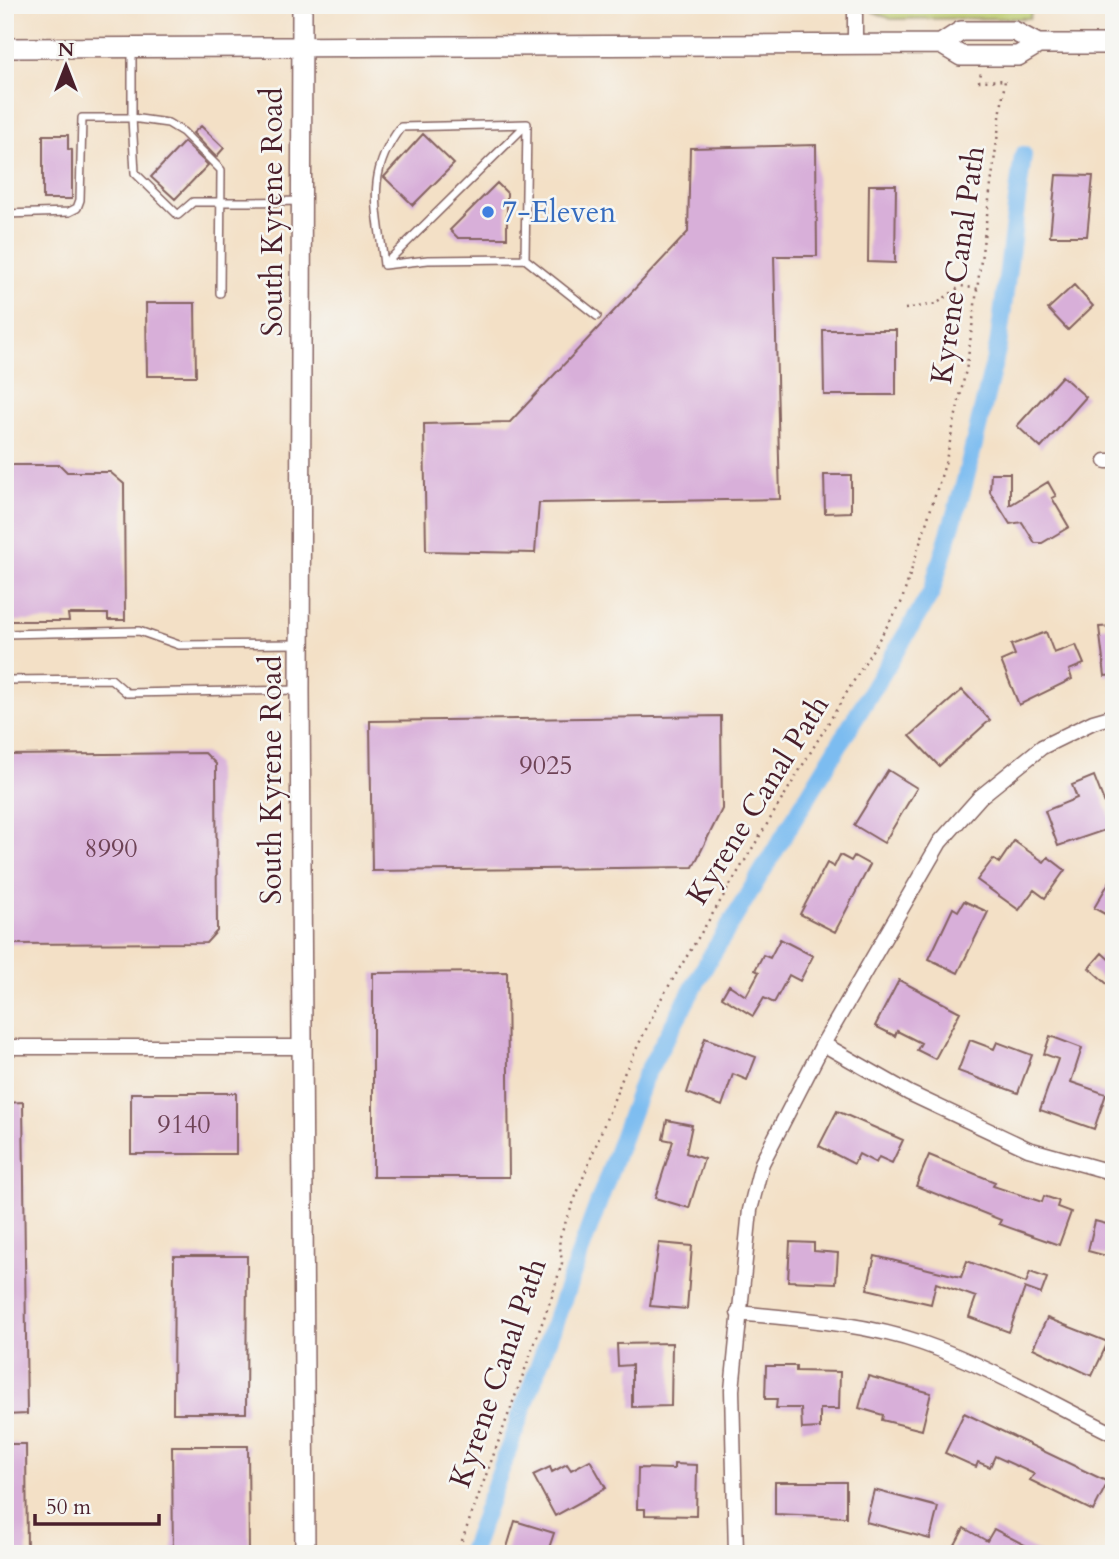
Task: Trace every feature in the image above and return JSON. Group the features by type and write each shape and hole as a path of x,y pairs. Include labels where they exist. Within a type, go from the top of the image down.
{"main road":[{"name":"South Kyrene Road","path":"302,5 300,690 305,1554"},
{"path":"5,48 855,46 941,44 961,31 1014,31 1038,44 1114,44"}],"street":[{"path":"855,5 855,46"},
{"path":"736,1554 732,1390 750,1210 762,1163 823,1044 940,842 980,797 1042,747 1093,722 1114,716"},
{"path":"823,1044 909,1093 1028,1149 1114,1173"},
{"path":"5,1047 301,1047"},
{"path":"738,1313 859,1327 921,1342 994,1372 1114,1434"}],"lane":[{"path":"132,48 135,173 178,215 193,202 302,201"},
{"path":"5,214 69,212 77,208 80,201 82,118 132,117 168,123 200,148 221,170 220,293"},
{"path":"525,259 527,124"},
{"path":"384,265 375,180 385,148 401,127 527,124"},
{"path":"384,265 527,124"},
{"path":"384,265 428,260 525,259 597,316"},
{"path":"5,634 139,631 179,645 300,643"},
{"path":"5,680 111,679 127,693 300,690"}],"path":[{"name":"Kyrene Canal Path","path":"457,1554 552,1296 562,1263 559,1238 624,1074 661,999 901,603 945,464 967,365 1005,80 979,80 982,71"},
{"path":"905,309 936,304 961,286 978,289"}],"green space":[{"path":"870,5 1032,5 1030,18 891,19 873,12"}],"building":[{"path":"201,126 224,148 216,157 193,133"},
{"path":"423,134 454,164 413,205 384,177"},
{"path":"43,135 68,135 68,149 72,150 72,199 43,199"},
{"path":"184,142 208,165 175,199 151,177"},
{"path":"816,145 817,256 774,256 780,499 539,503 535,553 426,551 424,424 510,422 688,232 690,148"},
{"path":"1056,175 1093,176 1087,236 1050,236"},
{"name":"7-Eleven","path":"497,183 507,193 507,238 458,238 450,230"},
{"path":"869,185 896,185 895,263 868,262"},
{"path":"1074,285 1093,306 1068,330 1048,309"},
{"path":"146,303 195,303 196,376 147,376"},
{"path":"823,330 896,330 896,395 824,395"},
{"path":"1062,376 1086,397 1041,448 1017,426"},
{"path":"5,465 60,465 67,472 110,472 124,484 125,620 108,620 108,614 68,614 69,621 5,621"},
{"path":"991,473 1010,473 1010,505 1048,482 1056,496 1052,498 1069,527 1042,543 1035,543 1022,522 1010,524 990,492"},
{"path":"824,475 851,475 851,512 825,513"},
{"path":"1114,626 1114,675 1105,676 1099,627"},
{"path":"1046,632 1054,653 1076,645 1084,664 1069,670 1072,679 1019,705 1001,661 1015,655 1011,645"},
{"path":"962,690 990,720 939,766 910,736"},
{"path":"721,716 722,809 693,867 372,871 370,721"},
{"path":"205,753 216,764 217,931 206,943 5,944 5,755"},
{"path":"888,770 917,788 884,843 854,825"},
{"path":"1094,776 1114,827 1058,846 1045,811 1077,798 1072,785"},
{"path":"1014,841 1044,862 1048,857 1065,870 1045,898 1034,890 1019,910 977,880 993,859 999,863"},
{"path":"840,855 851,861 854,856 870,865 835,932 800,914 827,863 834,867"},
{"path":"1114,874 1114,919 1094,908"},
{"path":"964,901 988,912 958,973 929,959 953,908 958,911"},
{"path":"780,939 813,956 800,981 789,975 774,1003 764,998 753,1016 722,997 729,985 746,996 759,972 755,970 763,955 770,958"},
{"path":"1102,953 1114,964 1114,990 1089,968"},
{"path":"507,972 509,1177 373,1177 373,973"},
{"path":"899,980 960,1012 935,1059 917,1050 921,1043 897,1031 895,1036 875,1026"},
{"path":"1050,1036 1082,1048 1071,1082 1106,1094 1094,1129 1040,1110 1058,1059 1044,1054"},
{"path":"705,1038 756,1057 747,1080 733,1074 722,1106 687,1093"},
{"path":"970,1040 994,1049 997,1042 1032,1055 1018,1093 958,1071"},
{"path":"131,1093 236,1093 236,1154 131,1154"},
{"path":"23,1102 27,1414 5,1415 5,1103"},
{"path":"837,1111 903,1140 892,1163 879,1157 876,1163 859,1154 854,1164 819,1146"},
{"path":"667,1120 692,1125 686,1153 704,1159 689,1208 655,1198 673,1141 663,1139"},
{"path":"929,1155 995,1182 993,1186 1042,1202 1044,1196 1059,1201 1057,1207 1071,1212 1059,1245 999,1224 1001,1220 916,1186"},
{"path":"1095,1221 1114,1226 1114,1258 1088,1251"},
{"path":"790,1242 814,1243 814,1251 838,1253 836,1283 788,1281"},
{"path":"659,1243 692,1246 687,1309 650,1306"},
{"path":"174,1256 247,1256 246,1413 173,1413"},
{"path":"875,1256 961,1277 967,1261 1026,1283 1030,1272 1047,1278 1041,1294 1025,1288 1009,1332 969,1317 976,1297 936,1283 931,1304 867,1289"},
{"path":"1047,1318 1108,1342 1092,1376 1033,1348"},
{"path":"672,1343 671,1406 632,1407 632,1365 618,1366 617,1344"},
{"path":"766,1366 796,1366 796,1371 840,1372 839,1409 820,1409 820,1428 802,1429 801,1408 776,1408 777,1399 765,1399"},
{"path":"868,1376 931,1393 922,1430 882,1420 883,1415 859,1408"},
{"path":"964,1413 1108,1482 1093,1511 1030,1480 1034,1474 995,1456 990,1467 978,1462 976,1467 945,1453"},
{"path":"5,1444 26,1444 27,1554 5,1554"},
{"path":"172,1446 248,1446 249,1554 173,1554"},
{"path":"590,1460 606,1488 555,1516 533,1475 550,1467 552,1472 567,1464 571,1470"},
{"path":"674,1464 697,1465 696,1516 645,1515 645,1509 637,1509 638,1468 674,1469"},
{"path":"775,1482 846,1482 846,1517 775,1514"},
{"path":"874,1490 938,1507 930,1539 866,1522"},
{"path":"515,1521 554,1533 547,1554 505,1554"},
{"path":"964,1528 987,1541 994,1529 1042,1554 950,1554"}],"waterway":[{"path":"470,1554 644,1078 708,961 931,593 964,485 998,346 1023,155"}],"place":[{"name":"7-Eleven","path":"488,212"}]}
